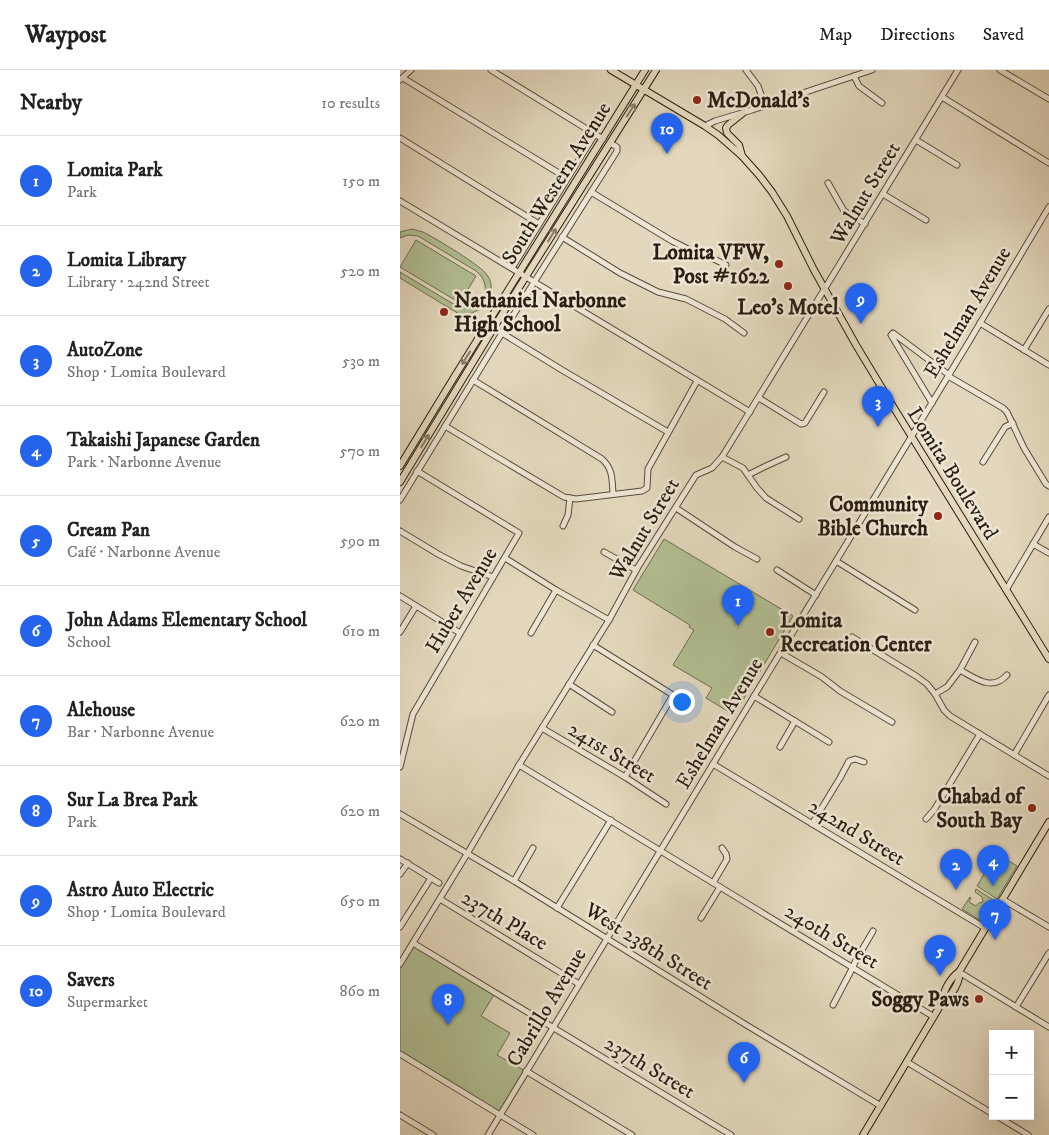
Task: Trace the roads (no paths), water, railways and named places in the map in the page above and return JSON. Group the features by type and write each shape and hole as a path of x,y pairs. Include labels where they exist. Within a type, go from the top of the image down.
{"main road":[{"name":"Lomita Boulevard","path":"612,70 718,135 742,156 759,175 787,216 814,270 856,345 1049,659"},
{"name":"South Western Avenue","path":"400,466 645,70"},
{"name":"South Western Avenue","path":"400,482 501,316 656,70"},
{"path":"742,156 739,145 727,132 726,128 743,113"},
{"path":"863,1135 943,1001 948,999 960,978 960,972 985,928 1049,822"}],"street":[{"path":"411,70 402,79 568,178"},
{"path":"491,70 603,139"},
{"path":"746,70 758,86 765,106"},
{"path":"705,126 872,70"},
{"name":"Walnut Street","path":"400,964 518,766 609,620 636,570 696,475 712,468 722,457 958,70"},
{"path":"1000,70 1049,99"},
{"path":"854,76 859,86 882,103"},
{"path":"942,98 1049,163"},
{"name":"South Western Avenue","path":"512,268 595,134"},
{"path":"400,138 539,224"},
{"path":"916,140 957,165"},
{"name":"South Western Avenue","path":"400,500 617,150 610,143"},
{"path":"828,183 844,211 865,224"},
{"path":"591,192 672,241 726,265"},
{"path":"883,194 926,220"},
{"path":"400,201 750,412"},
{"name":"Eshelman Avenue","path":"633,896 949,376 1049,207"},
{"path":"562,237 620,273 658,292 686,299 725,319 744,332"},
{"path":"1024,350 1049,309"},
{"path":"980,324 1049,365"},
{"path":"502,333 668,432"},
{"path":"932,403 891,336 893,333 949,376 1003,408 1007,412 1024,448 1049,486"},
{"path":"473,380 602,459 611,472 613,494"},
{"path":"445,426 558,494 570,498 642,491 648,488 648,469 697,381"},
{"path":"759,398 801,424 806,423 824,392"},
{"path":"983,462 1005,427 1012,423"},
{"path":"722,457 743,468 766,498 799,519"},
{"path":"748,475 786,457"},
{"name":"Huber Avenue","path":"400,767 413,714 519,533 418,471"},
{"path":"563,526 568,515 570,498"},
{"path":"676,508 735,547 757,559"},
{"path":"1006,590 1049,517"},
{"path":"400,531 461,566 494,576"},
{"path":"1033,544 1049,553"},
{"path":"604,552 636,570"},
{"path":"505,558 609,620"},
{"path":"836,561 915,610"},
{"path":"777,570 816,595"},
{"path":"531,632 556,590"},
{"path":"400,596 460,633"},
{"path":"400,632 416,606"},
{"path":"852,637 928,684 944,710 950,716 1049,776"},
{"path":"935,694 947,687 960,670 975,642"},
{"path":"593,646 673,695 625,777"},
{"path":"780,652 892,722"},
{"path":"960,670 980,681 992,684 1003,680 1007,675"},
{"path":"568,684 612,712"},
{"path":"1014,755 1049,695"},
{"path":"754,696 829,742"},
{"path":"780,747 795,721"},
{"name":"241st Street","path":"542,728 625,777 666,804"},
{"path":"926,819 934,810 980,734"},
{"path":"812,824 849,761 855,759 864,762"},
{"name":"242nd Street","path":"713,764 985,928"},
{"name":"240th Street","path":"518,766 934,1017"},
{"name":"West 238th Street","path":"401,817 514,881 881,1106"},
{"path":"557,908 610,820"},
{"path":"514,881 533,848"},
{"path":"713,883 727,859 722,848"},
{"path":"400,859 439,883"},
{"path":"400,874 408,863"},
{"path":"400,926 431,878"},
{"path":"701,918 720,887"},
{"name":"Cabrillo Avenue","path":"488,1135 633,896"},
{"name":"237th Place","path":"440,899 579,984"},
{"path":"1002,899 1049,927"},
{"path":"833,1005 873,931"},
{"name":"237th Street","path":"413,943 731,1135"},
{"path":"1016,1007 1049,953"},
{"path":"960,972 1049,1027"},
{"path":"400,1054 533,1135"},
{"path":"907,1062 989,1112"},
{"path":"526,1071 632,1135"},
{"path":"400,1115 433,1135"},
{"path":"1004,1120 1028,1135"}],"place":[{"name":"McDonald's","path":"697,100"},
{"name":"Savers","path":"667,154"},
{"name":"Lomita VFW, Post #1622","path":"779,264"},
{"name":"Leo's Motel","path":"788,286"},
{"name":"Nathaniel Narbonne High School","path":"444,312"},
{"name":"Astro Auto Electric","path":"861,324"},
{"name":"AutoZone","path":"878,427"},
{"name":"Community Bible Church","path":"938,516"},
{"name":"Lomita Park","path":"738,626"},
{"name":"Lomita Recreation Center","path":"770,632"},
{"name":"Chabad of South Bay","path":"1032,808"},
{"name":"Takaishi Japanese Garden","path":"993,886"},
{"name":"Lomita Library","path":"956,890"},
{"name":"Alehouse","path":"995,940"},
{"name":"Cream Pan","path":"940,976"},
{"name":"Soggy Paws","path":"979,999"},
{"name":"Sur La Brea Park","path":"448,1025"},
{"name":"John Adams Elementary School","path":"744,1083"}]}
